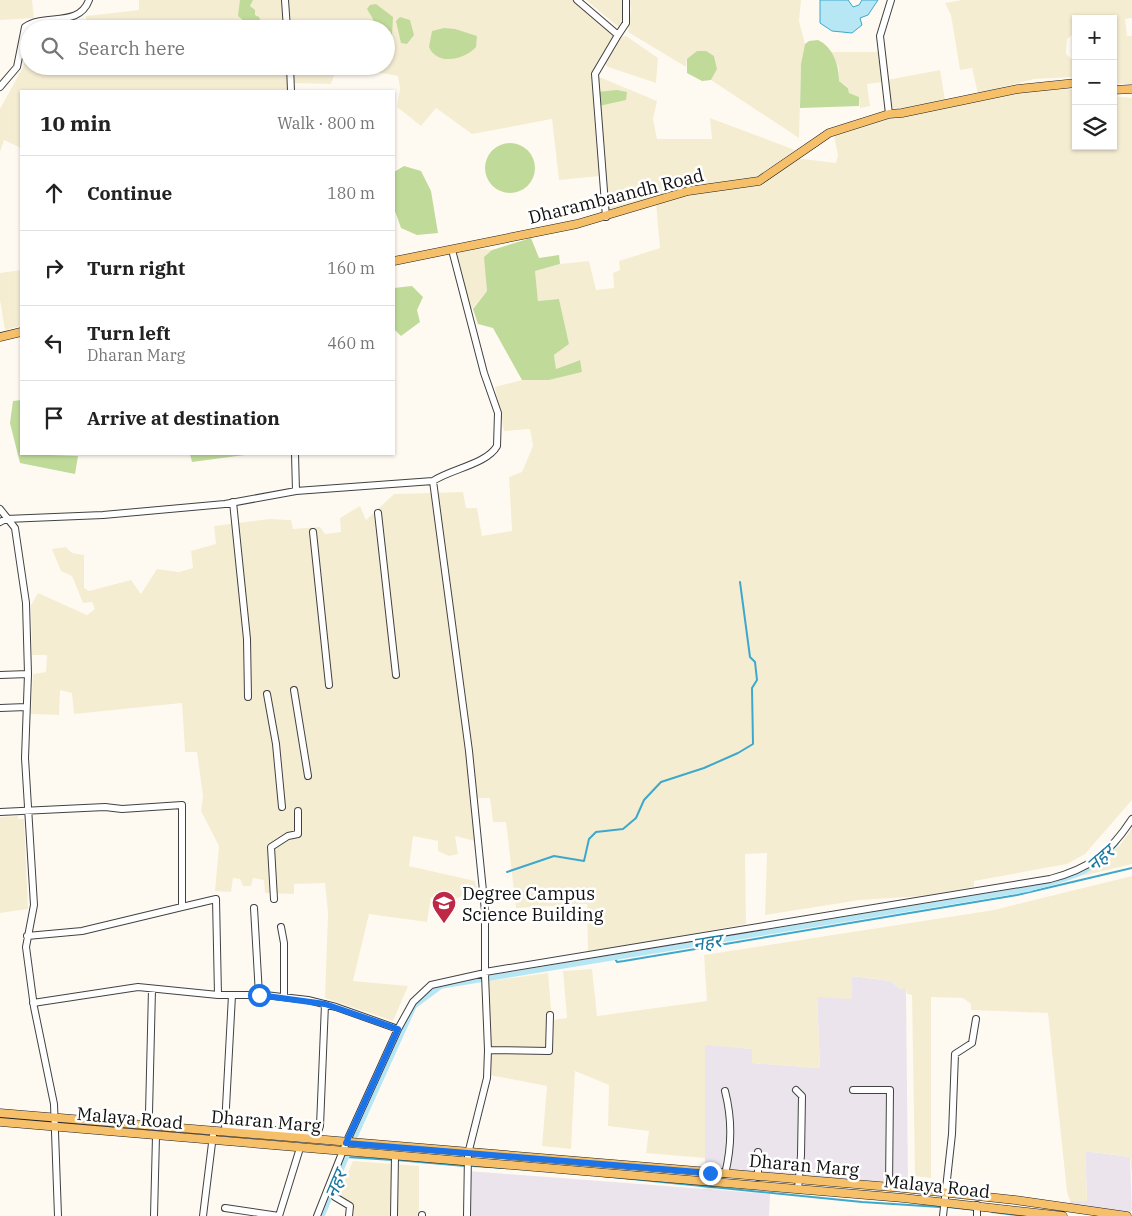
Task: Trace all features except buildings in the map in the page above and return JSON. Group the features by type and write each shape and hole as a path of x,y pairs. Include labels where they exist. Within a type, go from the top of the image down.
{"main road":[{"name":"Dharambaandh Road","path":"395,261 606,217 688,191 759,181 829,133 889,114 1018,89 1072,83"},
{"path":"1117,90 1132,89"},
{"path":"0,337 20,332"},
{"name":"Dharan Marg","path":"0,1113 468,1154 889,1187 1032,1202 1127,1216"},
{"name":"Malaya Road","path":"0,1122 468,1163 798,1189 977,1205 1063,1216"},
{"path":"1031,1211 1032,1202"}],"street":[{"path":"47,20 78,14 87,6 89,0"},
{"path":"285,0 287,20"},
{"path":"577,0 618,35"},
{"path":"606,217 595,74 626,23 626,0"},
{"path":"889,114 880,36 891,0"},
{"path":"0,87 16,67 20,51"},
{"path":"290,75 291,90"},
{"path":"3,521 103,515 233,502 296,491 433,481 443,474 494,452 499,436 498,413 484,373 452,250"},
{"path":"295,455 296,491"},
{"path":"433,481 470,760 485,911 488,1050 486,1078 468,1154 468,1216"},
{"path":"233,502 247,639 248,697"},
{"path":"0,509 3,521 14,528 21,562 26,603 28,674 26,707 27,810 34,905 26,947 34,1003 54,1104 58,1216"},
{"path":"378,513 396,675"},
{"path":"313,532 329,685"},
{"path":"0,675 28,674"},
{"path":"294,690 308,776"},
{"path":"268,694 276,744 282,807"},
{"path":"0,708 26,707"},
{"path":"0,812 105,807 122,809 182,805 182,907"},
{"path":"274,899 270,846 288,836 298,834 298,811"},
{"path":"317,1216 346,1143 398,1029 414,1002 431,985 1050,879 1083,868 1099,858 1132,819"},
{"path":"27,936 82,931 216,899 218,994"},
{"path":"254,908 259,995"},
{"path":"281,927 284,943 284,997"},
{"path":"34,1003 138,987 232,995 259,995 325,1004 398,1029"},
{"path":"149,1113 152,989"},
{"path":"232,995 225,1126 298,1132 313,1136 317,1135 320,1126 325,1004"},
{"path":"488,1050 549,1051 550,1015"},
{"path":"944,1216 952,1134 955,1054 972,1043 976,1019"},
{"path":"796,1090 802,1096 798,1189"},
{"path":"853,1090 890,1090 889,1187"},
{"path":"725,1091 730,1109 730,1152 726,1174"},
{"path":"203,1216 214,1132"},
{"path":"154,1216 156,1136"},
{"path":"225,1208 279,1216 300,1148"},
{"path":"758,1152 758,1177"},
{"path":"394,1216 396,1156"},
{"path":"335,1197 350,1206 349,1216"},
{"path":"977,1205 977,1216"}],"shaded area":[{"path":"0,0 32,0 34,18 0,20"},
{"path":"139,0 282,0 284,20 86,20 86,16 139,10"},
{"path":"287,0 575,0 615,36 593,81 600,176 559,180 552,119 472,134 436,108 421,126 397,107 400,88 398,76 393,75 395,75 395,20 289,20"},
{"path":"586,0 625,0 626,12 621,29"},
{"path":"629,0 801,0 799,21 805,44 801,64 799,138 711,80 717,69 714,56 687,59 686,67 628,32 631,9"},
{"path":"962,0 1132,0 1132,18 1125,19 1127,36 1132,36 1132,85 1117,83 1117,15 1072,15 1072,35 1067,39 1066,54 1072,59 1072,77 1034,79 978,94 972,68 960,70 951,15 945,3"},
{"path":"626,36 658,58 656,83 608,67 604,63 621,37"},
{"path":"831,52 880,52 883,82 867,84 870,106 860,108 859,97 849,93 848,87 839,81 839,68"},
{"path":"940,70 945,100 893,110 887,80"},
{"path":"20,72 20,75 287,75 287,90 20,90 20,148 4,140 0,152 0,109"},
{"path":"294,75 334,75 331,84 294,83"},
{"path":"597,76 657,101 653,119 657,139 712,139 710,118 795,150 764,176 608,213"},
{"path":"1072,89 1072,150 1117,150 1117,96 1132,98 1132,800 1085,854 1067,864 974,881 974,887 923,896 860,900 765,915 767,853 745,854 746,924 588,953 587,904 516,908 506,822 493,822 490,798 473,798 475,841 455,836 458,854 449,856 438,851 438,841 413,836 409,866 475,881 477,889 449,902 431,897 427,922 369,914 353,981 408,986 393,1021 325,998 328,913 325,883 294,884 294,894 265,893 264,880 253,878 251,886 243,886 240,879 233,878 231,892 215,891 219,846 201,811 203,796 197,752 185,752 182,703 74,714 72,693 60,690 59,715 31,714 33,674 46,672 47,655 32,655 31,605 38,593 87,615 95,609 92,602 83,603 72,576 61,571 52,549 66,547 72,553 84,555 84,588 89,591 131,580 141,594 157,569 179,572 193,568 191,551 216,544 214,526 269,519 291,520 293,529 320,527 325,534 341,532 340,518 360,506 366,520 394,494 463,492 466,508 477,508 482,536 512,531 509,477 522,472 533,446 530,429 504,431 495,387 522,380 549,380 582,372 579,360 556,369 554,355 569,344 559,299 538,301 535,271 560,264 589,261 596,290 614,288 613,273 620,270 619,261 660,248 656,203 690,193 757,184 795,158 836,163 838,155 834,136 885,120 889,116 1018,91"},
{"path":"475,248 492,250 485,257 487,291 471,310 457,253"},
{"path":"20,270 20,326 5,330 0,300 0,273"},
{"path":"18,816 18,819 24,819 28,909 0,913 0,817"},
{"path":"1132,828 1132,864 1082,876 1120,845"},
{"path":"1132,876 1132,1175 1130,1157 1085,1151 1087,1201 1070,1201 1067,1192 1048,1013 971,1010 971,1004 963,998 931,997 931,1178 915,1176 912,995 907,994 906,989 900,989 891,981 852,976 852,999 817,997 820,1068 752,1063 752,1049 705,1045 705,1158 646,1153 649,1131 608,1126 609,1085 575,1071 571,1149 542,1146 547,1086 489,1075 489,981 548,973 552,1020 567,1018 563,971 592,969 597,1016 707,1001 704,955 994,910"},
{"path":"852,976 891,981 900,989 906,989 908,1184 705,1168 705,1044 752,1049 752,1063 820,1068 817,997"},
{"path":"1085,1151 1130,1157 1132,1210 1130,1213 1071,1207 1070,1201 1087,1200"},
{"path":"353,1161 419,1166 419,1216 351,1216 352,1204 337,1198"},
{"path":"468,1171 770,1194 769,1216 470,1216"}],"green space":[{"path":"240,0 253,0 250,6 255,10 255,15 260,20 243,20 238,16"},
{"path":"376,4 393,17 393,20 373,20 367,9 370,5"},
{"path":"400,17 410,20 414,35 407,44 401,43 396,21"},
{"path":"444,28 455,29 477,36 476,47 471,52 458,58 444,59 438,57 429,47 432,31"},
{"path":"818,40 828,47 838,69 839,81 848,88 849,93 859,97 859,106 800,108 801,64 805,44 809,41"},
{"path":"697,51 706,51 714,56 717,69 711,80 702,81 687,73 687,59"},
{"path":"617,90 627,92 626,100 599,106 597,92"},
{"path":"510,143 524,147 531,154 535,168 531,182 524,189 510,193 496,189 489,182 485,168 489,154 496,147"},
{"path":"404,166 421,171 431,191 438,233 417,235 401,228 395,211 395,171"},
{"path":"531,238 539,258 559,255 560,264 535,271 538,301 559,299 569,344 554,355 556,369 580,360 582,372 549,380 522,380 493,328 478,324 473,309 487,291 484,257 492,250"},
{"path":"412,286 423,297 417,310 420,322 401,336 395,330 395,288"},
{"path":"20,400 20,455 78,456 75,474 20,463 10,423 13,401"},
{"path":"190,455 244,455 192,462"}],"water":[{"path":"820,0 848,0 853,7 859,5 862,0 878,0 868,15 860,18 862,25 852,33 832,31 820,23"}],"waterway":[{"path":"507,872 554,856 584,861 589,839 596,832 623,829 636,818 644,800 661,782 704,768 753,744 752,688 757,680 755,662 750,657 740,582"},
{"name":"नहर","path":"352,1143 414,1006 441,986 1029,889 1067,878 1088,869 1108,853 1117,842"},
{"path":"614,957 617,962 624,961 1017,895 1132,868"},
{"name":"नहर","path":"322,1216 348,1153"},
{"path":"347,1157 393,1160"},
{"path":"397,1160 465,1166"},
{"path":"473,1166 505,1168"},
{"path":"602,1176 862,1202 940,1207"},
{"path":"948,1207 976,1210"},
{"path":"992,1212 1024,1216"}],"place":[{"name":"Degree Campus Science Building","path":"444,924"}],"route":[{"path":"259,995 308,1000 325,1004 398,1029 385,1062 346,1143 710,1173"}]}
